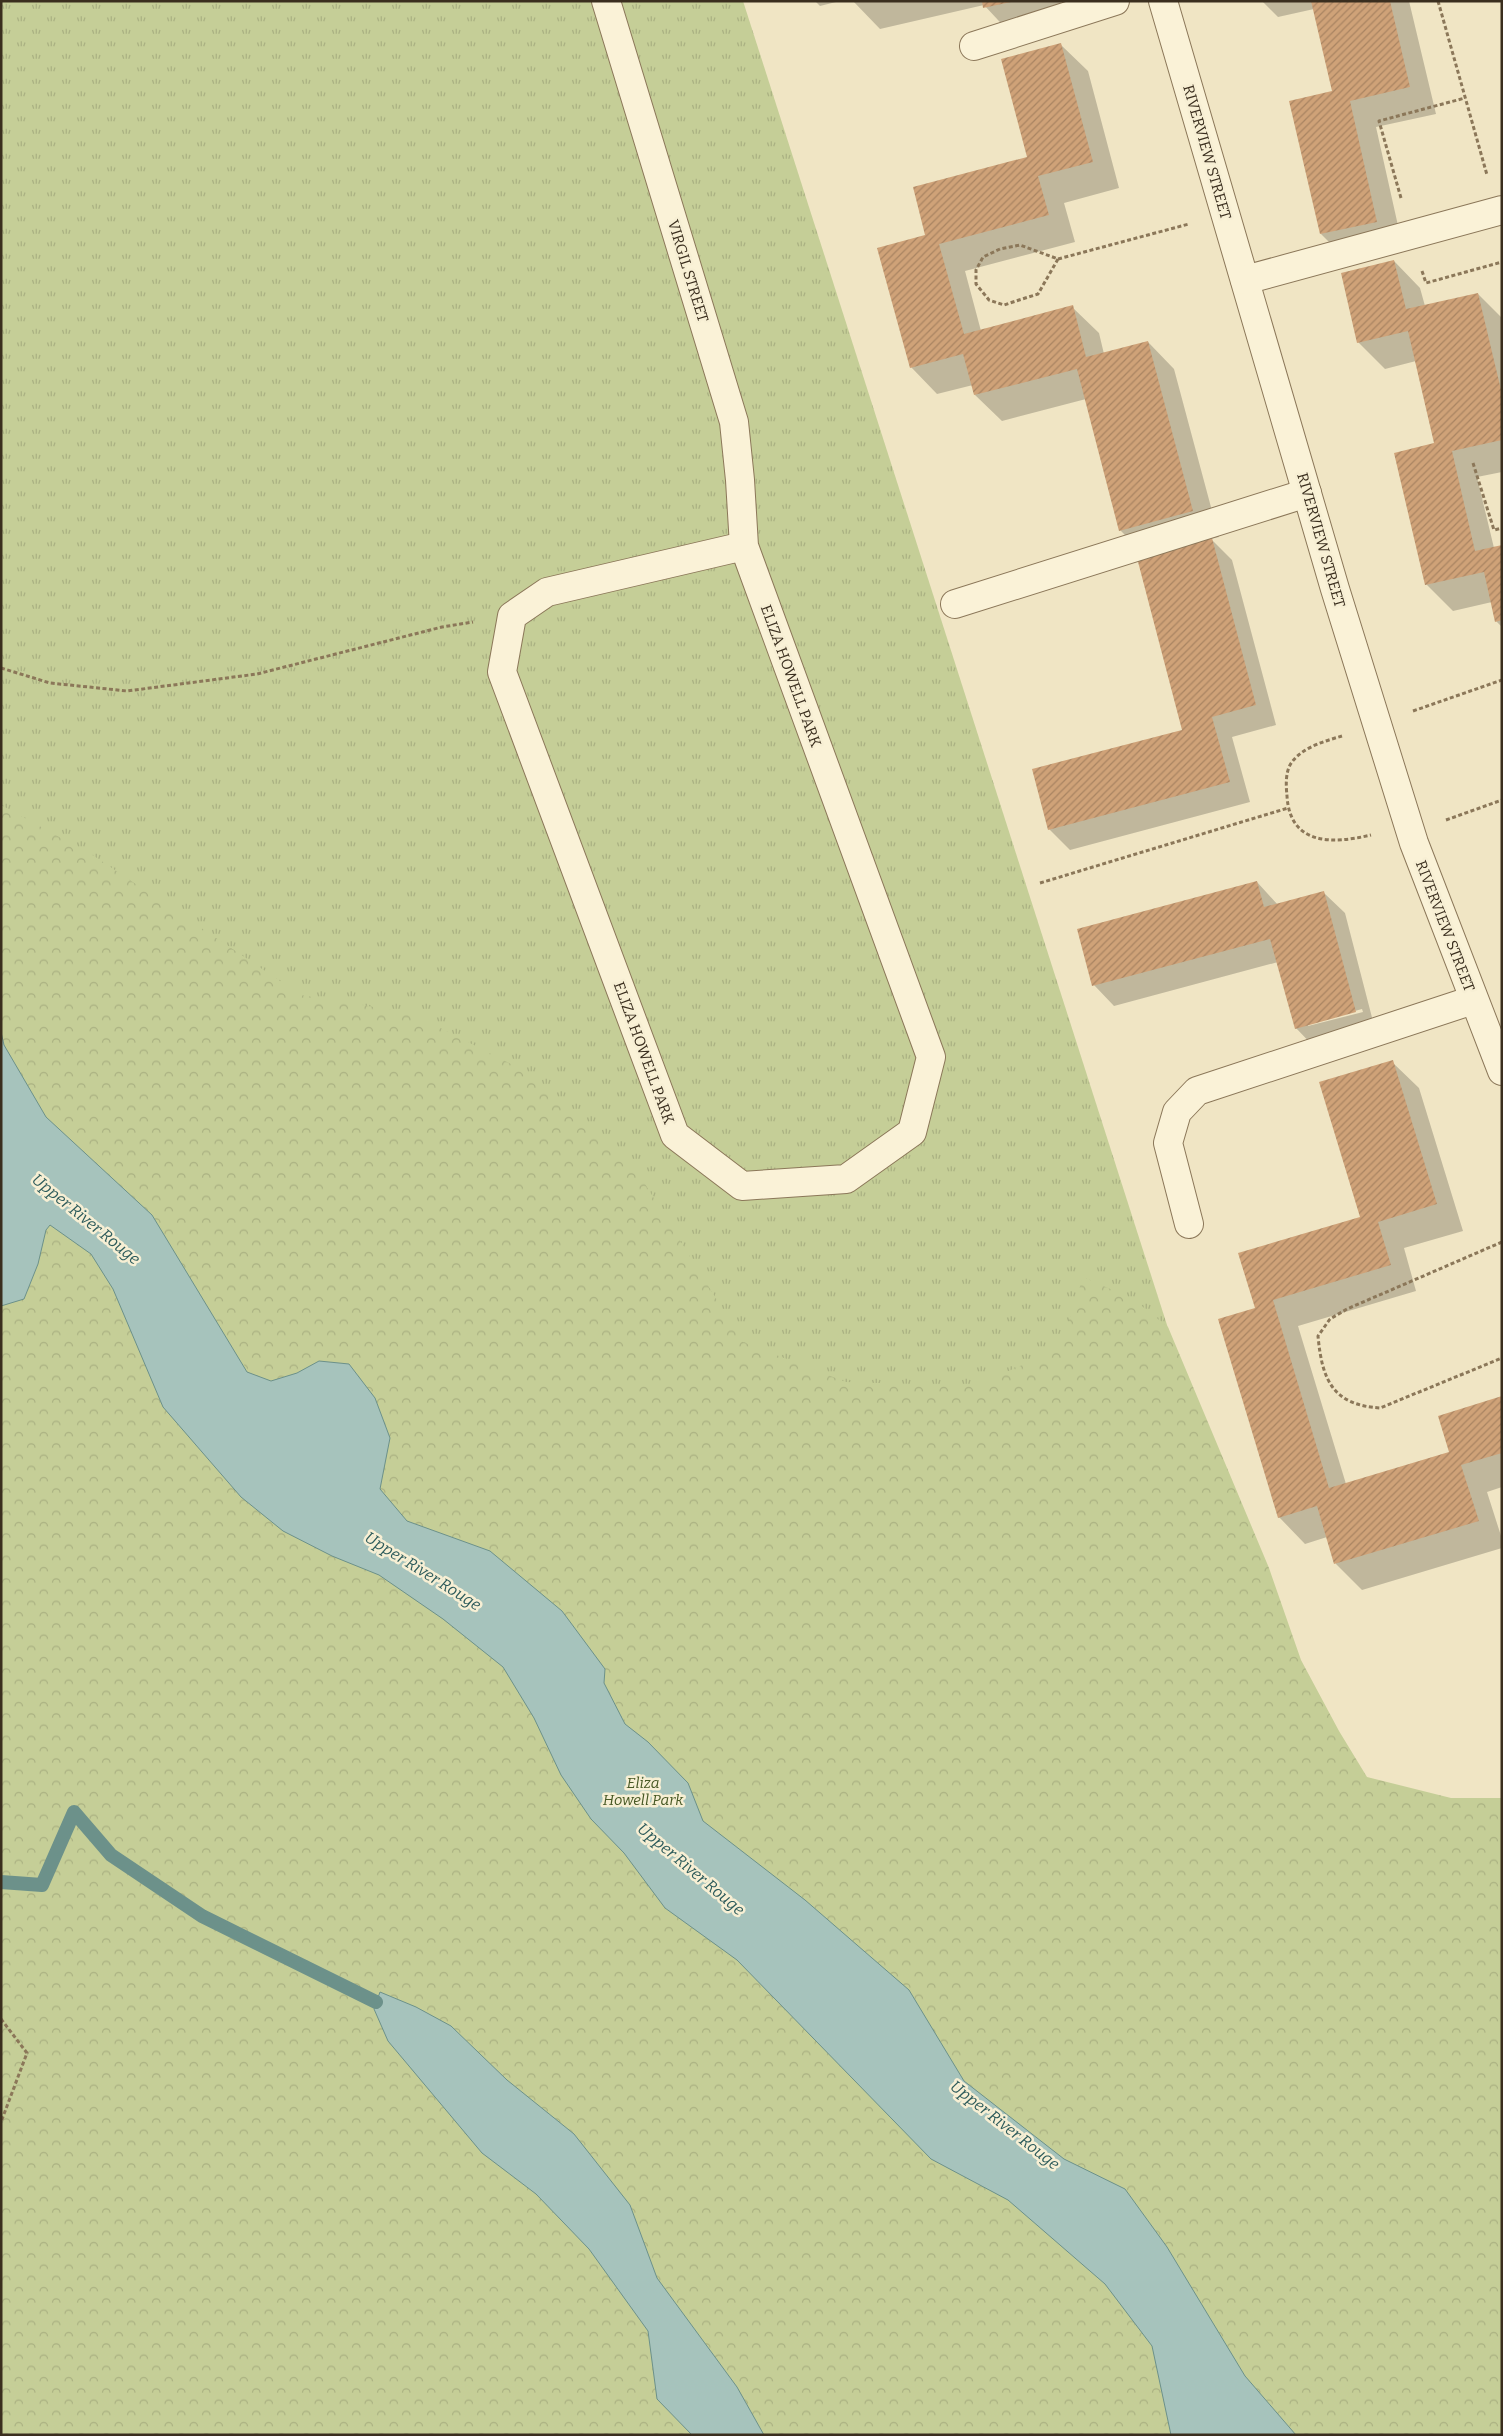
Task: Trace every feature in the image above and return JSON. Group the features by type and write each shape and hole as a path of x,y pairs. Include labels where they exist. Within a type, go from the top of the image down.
{"street":[{"name":"VIRGIL STREET","path":"606,1 734,422 744,546"},
{"path":"974,46 1114,1"},
{"name":"RIVERVIEW STREET","path":"1163,1 1307,493 1414,842 1472,1000 1502,1072"},
{"path":"1245,280 1502,210"},
{"path":"955,604 1307,493"},
{"path":"512,616 546,592 744,546"},
{"name":"ELIZA HOWELL PARK","path":"512,616 502,672 675,1135 742,1186 846,1179 912,1132 931,1057 744,546"},
{"path":"1189,1224 1168,1143 1177,1112 1197,1091 1472,1000"}],"path":[{"path":"1438,1 1488,179"},
{"path":"1402,202 1379,121 1465,98"},
{"path":"1058,260 1038,294 1004,305 989,300 976,284 976,270 984,257 1000,248 1020,245 1058,260 1171,230 1225,213"},
{"path":"1421,266 1426,284 1502,262"},
{"path":"1473,463 1494,530 1502,528"},
{"path":"1,668 50,683 127,691 257,674 442,627 512,616"},
{"path":"1411,712 1502,680"},
{"path":"1342,736 1325,741 1302,752 1291,763 1287,775 1288,808 1300,832 1318,839 1352,840 1372,835"},
{"path":"1440,822 1502,800"},
{"path":"1040,883 1288,808"},
{"path":"1502,1242 1347,1309 1330,1319 1318,1336 1320,1358 1329,1383 1345,1400 1360,1407 1380,1408 1502,1358"},
{"path":"1,2019 27,2053 1,2122"}],"green space":[{"name":"Eliza Howell Park","path":"1,1 743,1 1322,1809 1502,2435 1,2435"},
{"path":"1,805 94,856 301,995 411,1013 521,1069 642,1179 743,1342 846,1382 975,1386 1060,1348 1083,1277 1133,1299 1168,1327 1269,1568 1301,1660 1339,1731 1367,1777 1451,1798 1502,1798 1502,2435 1296,2435 1245,2376 1167,2247 1125,2189 1064,2159 964,2081 909,1990 805,1900 702,1821 648,1742 628,1726 604,1683 441,1534 407,1521 380,1489 390,1438 319,1361 297,1373 271,1381 250,1374 204,1304 89,1158 46,1117 4,1044 1,1032"},
{"path":"46,1230 66,1237 91,1254 113,1289 163,1407 241,1497 293,1536 332,1556 379,1575 443,1619 503,1667 534,1718 561,1775 591,1819 624,1853 665,1908 737,1960 931,2159 1008,2200 1105,2284 1152,2346 1171,2435 764,2435 737,2387 657,2278 630,2205 574,2134 507,2080 451,2026 416,2007 380,1992 374,2009 388,2041 482,2153 536,2194 589,2249 648,2331 657,2399 692,2435 1,2435 1,1306 24,1298 38,1264"}],"water":[{"name":"Upper River Rouge","path":"1,1032 4,1045 46,1117 152,1215 247,1372 271,1381 297,1373 319,1361 349,1364 375,1398 390,1438 380,1489 407,1521 490,1551 562,1611 605,1669 604,1683 625,1724 648,1742 688,1783 703,1821 805,1900 909,1990 964,2081 1064,2159 1125,2189 1167,2247 1245,2376 1296,2435 1171,2435 1152,2346 1105,2284 1008,2200 931,2159 737,1960 665,1908 624,1853 591,1819 561,1775 534,1718 503,1667 443,1619 379,1575 332,1556 283,1531 241,1497 163,1407 113,1289 91,1254 50,1225 46,1230 38,1264 24,1299 1,1306"},
{"path":"380,1992 416,2007 451,2026 507,2080 574,2134 630,2205 657,2278 737,2387 764,2435 692,2435 657,2399 648,2331 589,2249 536,2194 482,2153 388,2041 374,2009"}],"building":[{"path":"982,1 1010,1 1011,2 983,8"},
{"path":"1311,1 1390,1 1410,87 1350,101 1377,222 1320,234 1289,101 1332,91"},
{"path":"1061,43 1093,162 1038,176 1049,215 939,244 964,334 1073,305 1086,357 1148,341 1193,511 1119,531 1077,369 974,395 963,354 910,368 877,248 925,235 913,187 1027,157 1001,59"},
{"path":"1394,260 1406,309 1478,293 1502,394 1502,440 1452,451 1475,551 1502,545 1502,620 1495,622 1484,572 1425,585 1394,453 1434,443 1408,331 1357,343 1341,273"},
{"path":"1212,538 1256,705 1212,717 1230,782 1048,830 1032,769 1182,730 1137,558"},
{"path":"1257,881 1264,907 1324,891 1356,1012 1295,1029 1270,939 1092,986 1077,929"},
{"path":"1393,1060 1437,1204 1378,1222 1391,1265 1273,1300 1329,1488 1449,1452 1438,1416 1502,1396 1502,1453 1461,1465 1479,1521 1334,1564 1317,1506 1278,1518 1218,1319 1255,1308 1238,1253 1360,1217 1319,1082"}],"waterway":[{"path":"1,1882 42,1885 74,1812 111,1855 202,1916 376,2002"}]}
